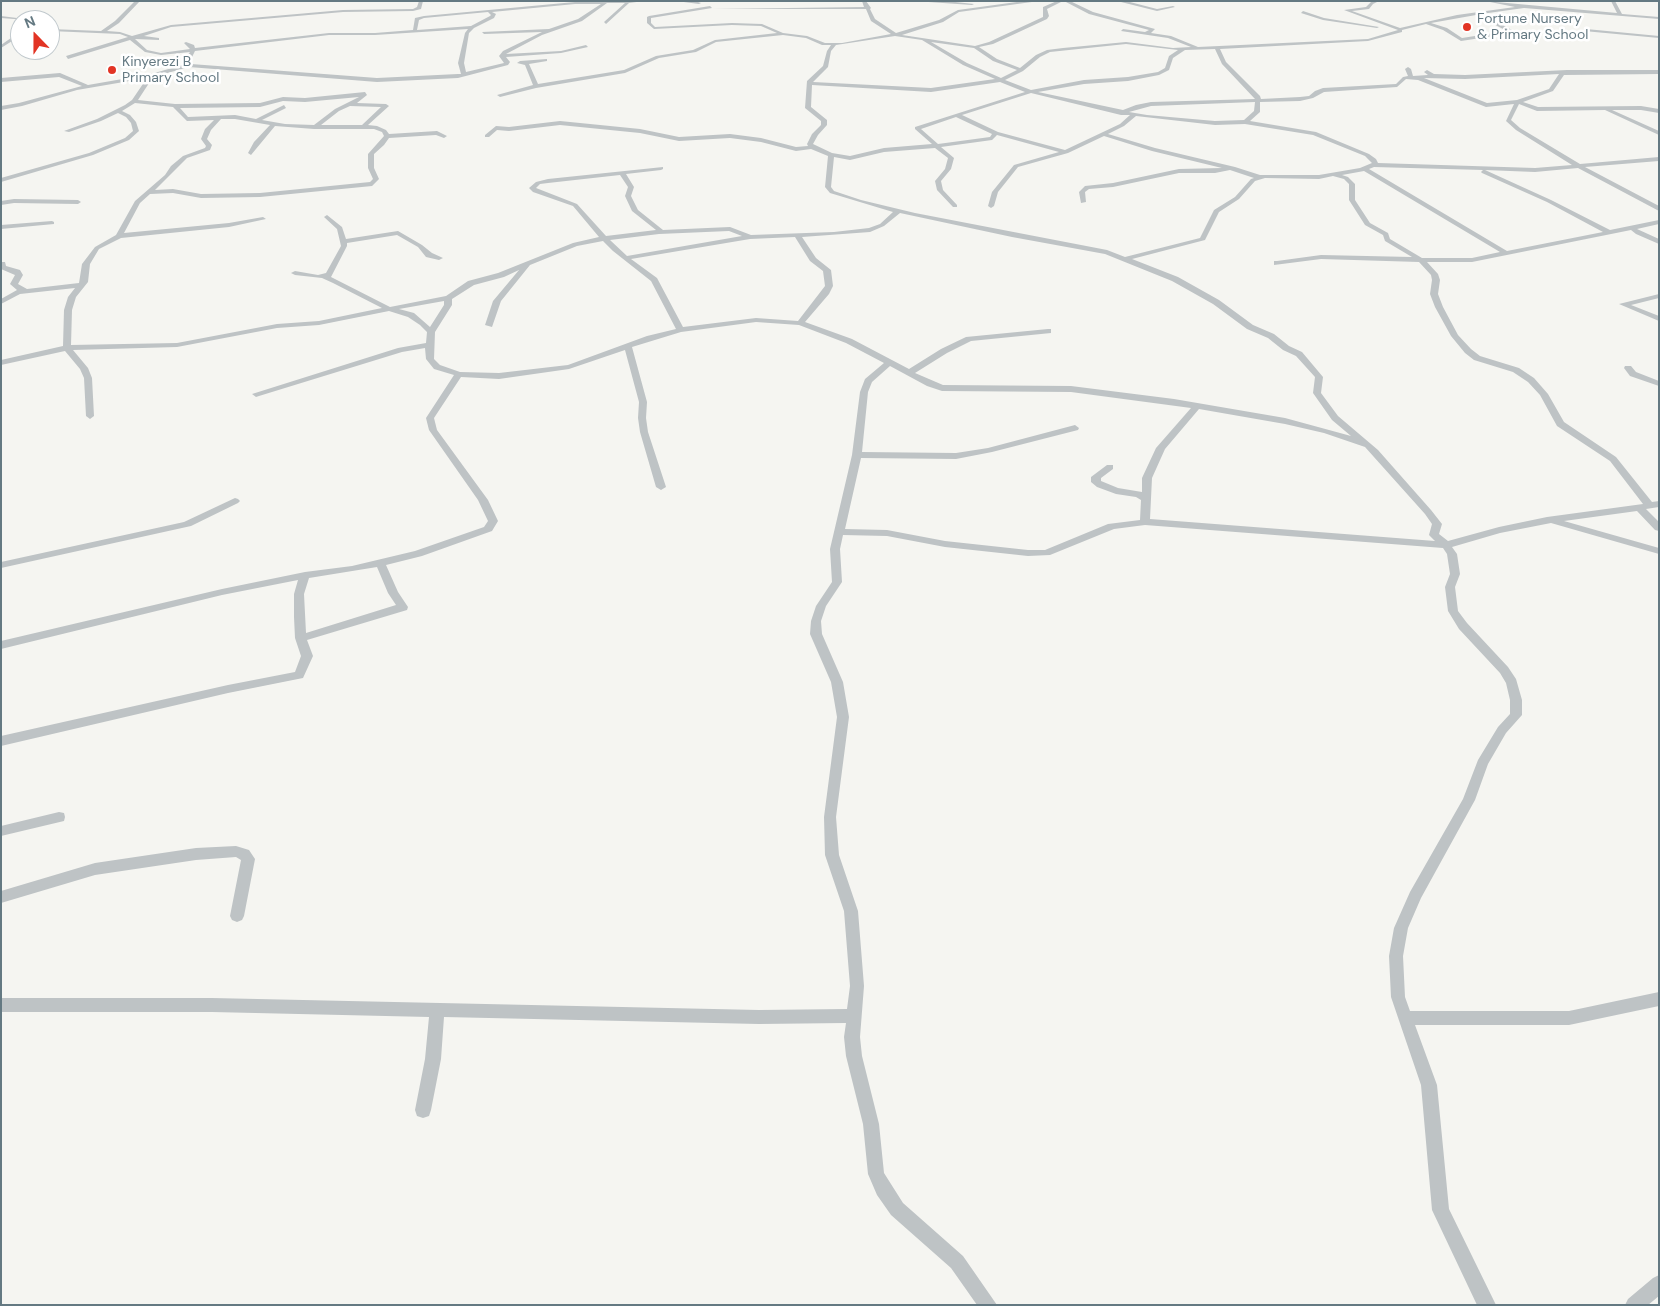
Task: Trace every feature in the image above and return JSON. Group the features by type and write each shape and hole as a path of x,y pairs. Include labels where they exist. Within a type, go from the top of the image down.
{"street":[{"path":"102,32 117,22 138,1"},
{"path":"68,57 139,36 199,22 348,10 416,10 419,8 421,1"},
{"path":"415,30 416,20 420,18 565,4 642,1"},
{"path":"678,1 696,2 712,8 732,24"},
{"path":"864,1 869,8 873,20 895,34 975,47 991,43 1045,18 1047,16 1044,13 1047,6 1061,1"},
{"path":"916,1 997,6"},
{"path":"500,95 536,86 624,71 658,58 694,51 715,41 783,34 803,36 818,43 834,45 895,34 941,21 955,12 1036,1"},
{"path":"1066,1 1091,13 1152,30 1147,33"},
{"path":"1119,1 1157,10 1173,7"},
{"path":"1377,1 1371,3 1366,8 1346,10 1400,29"},
{"path":"1487,1 1524,7 1659,18"},
{"path":"1543,1 1547,9"},
{"path":"1613,1 1620,14"},
{"path":"606,24 627,2"},
{"path":"502,56 510,49 551,30 580,20 605,3"},
{"path":"792,8 798,3"},
{"path":"1017,4 1028,7"},
{"path":"1304,12 1324,19 1400,29 1476,13 1524,7"},
{"path":"783,34 764,26 732,24 654,28 648,23 648,18 712,8 869,8"},
{"path":"1036,10 1044,13"},
{"path":"464,75 461,63 467,32 472,27 492,17 494,14 489,12"},
{"path":"1426,23 1445,29 1461,40 1512,32 1476,13"},
{"path":"60,30 124,34 139,47 154,54 329,34 375,34 472,27"},
{"path":"810,83 921,91 1000,80 1021,70 1038,56 1049,51 1063,49 1126,42 1182,49 1368,40 1397,33 1400,29"},
{"path":"484,33 551,30"},
{"path":"1123,30 1179,40 1197,47"},
{"path":"1586,30 1659,37"},
{"path":"139,36 157,40"},
{"path":"924,40 959,61 1030,92 1134,115 1214,123 1245,122 1314,133 1367,155 1374,160 1373,165"},
{"path":"186,43 192,46 193,50"},
{"path":"812,147 811,141 824,123 822,118 808,108 810,83 825,67 829,51 834,45"},
{"path":"502,56 561,52 586,46"},
{"path":"975,47 995,60 1021,70"},
{"path":"1217,47 1224,63 1257,94 1256,112 1245,122"},
{"path":"955,206 940,190 938,181 948,169 951,158 917,128 1030,92 1078,82 1128,79 1159,73 1167,69 1170,58 1182,49"},
{"path":"188,65 193,50"},
{"path":"502,56 507,62 506,64"},
{"path":"558,59 565,58"},
{"path":"1,108 20,105 87,86 151,76 188,65 377,80 464,75 506,64 549,60"},
{"path":"525,63 536,86"},
{"path":"1411,78 1408,69 1428,72 1433,76"},
{"path":"1411,78 1419,78 1486,104 1518,102 1551,90 1560,75 1569,72"},
{"path":"1121,113 1138,106 1151,104 1300,100 1311,97 1323,90 1397,85 1401,80 1433,76 1479,77 1569,72 1659,72"},
{"path":"1,80 60,75 87,86"},
{"path":"67,131 118,111 134,101 151,76"},
{"path":"352,105 377,80"},
{"path":"134,101 175,106 260,105 284,100 313,100 364,95"},
{"path":"1518,102 1537,109 1641,108 1659,111"},
{"path":"1518,102 1509,117 1511,123 1581,167 1659,209"},
{"path":"314,127 336,110 352,105 386,106 363,127"},
{"path":"175,106 187,119 235,117 274,124 375,128 384,131 387,136"},
{"path":"256,121 284,107"},
{"path":"1605,109 1657,131"},
{"path":"1,180 91,154 127,139 136,131 134,123 128,116 118,111"},
{"path":"956,115 996,133 1066,152"},
{"path":"991,206 995,192 1016,166 1066,152 1122,125 1134,115"},
{"path":"119,236 133,207 181,160 208,149 209,145 204,139 208,129 218,119"},
{"path":"487,136 496,128 509,129 560,123 640,131 679,138 730,136 761,140 796,149 812,147 850,158 884,150 986,140 992,138 996,133"},
{"path":"251,153 257,142 274,124"},
{"path":"387,136 437,133 444,136"},
{"path":"1103,134 1117,140 1233,168 1259,177 1319,177 1365,169 1373,165 1478,170 1535,170 1659,159"},
{"path":"149,192 173,191 200,196 260,195 372,184 376,179 371,168 371,154 382,144 387,136"},
{"path":"831,154 828,187 832,192 898,211 1012,235 1107,252 1175,279 1216,302 1250,327 1271,336 1286,348 1299,354 1309,364 1319,377 1317,393 1335,418 1384,461 1437,524 1434,536 1452,554 1455,574 1450,587 1454,611 1463,626 1504,670 1512,682 1516,700 1516,715 1502,730 1482,763 1469,800 1415,896 1401,928 1396,956 1398,997 1423,1062 1429,1085 1441,1210 1487,1305"},
{"path":"661,168 541,182 532,188 540,193 571,202 608,243 654,280 682,330"},
{"path":"1083,202 1082,192 1087,187 1114,185 1179,171 1215,172 1233,168"},
{"path":"1365,169 1506,252"},
{"path":"1478,170 1549,201 1608,232"},
{"path":"622,173 632,187 628,196 635,212 660,229 659,232"},
{"path":"1334,175 1346,178 1352,184 1352,200 1367,224 1386,234 1389,242 1421,260 1434,274 1436,280 1434,294 1450,328 1468,351 1477,358 1516,370 1531,380 1544,394 1560,424 1613,459 1649,505 1659,528"},
{"path":"1125,259 1203,239 1216,211 1237,198 1250,183 1259,177"},
{"path":"1,203 14,201 78,202"},
{"path":"625,258 750,237 843,234 870,230 882,225 898,211"},
{"path":"325,277 329,275 344,246 340,228 327,218"},
{"path":"90,416 88,378 84,368 67,348 68,310 72,297 82,285 86,264 97,248 119,236 263,219"},
{"path":"1277,263 1322,257 1472,260 1659,222"},
{"path":"1,227 52,223"},
{"path":"1632,228 1638,233 1659,242"},
{"path":"1,363 67,348 177,345 277,326 319,323 448,298 471,283 501,275 568,246 605,238 659,232 730,229 750,237"},
{"path":"343,241 398,233 420,246 430,255 439,258"},
{"path":"797,235 817,263 827,270 829,286 800,323"},
{"path":"2,264 2,267 19,275 14,284 27,290"},
{"path":"489,325 496,301 528,264"},
{"path":"295,273 325,277 336,281 389,309 411,316 423,323 431,332"},
{"path":"1,302 10,296 27,290 82,285"},
{"path":"1659,296 1623,304 1659,319"},
{"path":"448,298 448,305 431,332 430,358 437,367 459,374 499,376 569,367 650,338 682,330 756,320 800,323 835,335 942,388 1071,389 1197,406 1285,421 1328,431 1368,446"},
{"path":"909,373 939,353 969,339 1048,331"},
{"path":"256,394 401,350 430,345"},
{"path":"628,347 643,402 642,418 644,432 661,487"},
{"path":"890,362 868,381 864,392 857,456 838,532 835,555 838,572 837,582 821,606 816,620 816,634 837,682 843,716 830,817 832,855 851,911 857,986 852,1036 854,1056 871,1124 876,1174 879,1182 897,1209 957,1262 988,1305"},
{"path":"1628,368 1632,374 1659,384"},
{"path":"1,644 222,592 305,575 352,569 380,563 418,554 488,529 493,521 469,479 433,430 430,418 459,374"},
{"path":"1144,522 1148,478 1161,448 1197,406"},
{"path":"857,456 956,456 989,450 1075,428"},
{"path":"1110,467 1096,477 1095,479 1100,485 1116,491 1139,494 1147,499"},
{"path":"1,565 187,524 211,514 234,501"},
{"path":"838,532 887,533 945,544 1028,553 1046,552 1112,526 1144,522 1446,546 1499,530 1547,520 1592,515 1649,505"},
{"path":"1547,520 1659,551"},
{"path":"301,638 403,607 393,593 380,563"},
{"path":"1,741 219,691 299,675 307,656 301,638 299,594 305,575"},
{"path":"1,831 59,818"},
{"path":"1,897 95,869 196,854 236,851 244,854 248,859 237,916"},
{"path":"1405,1018 1532,1016 1569,1018 1659,999"},
{"path":"1,1004 212,1006 759,1017 853,1016"},
{"path":"423,1110 433,1059 437,1012"},
{"path":"1634,1305 1659,1284"}],"place":[{"name":"Fortune Nursery & Primary School","path":"1467,27"},
{"name":"Kinyerezi B Primary School","path":"112,70"}]}
